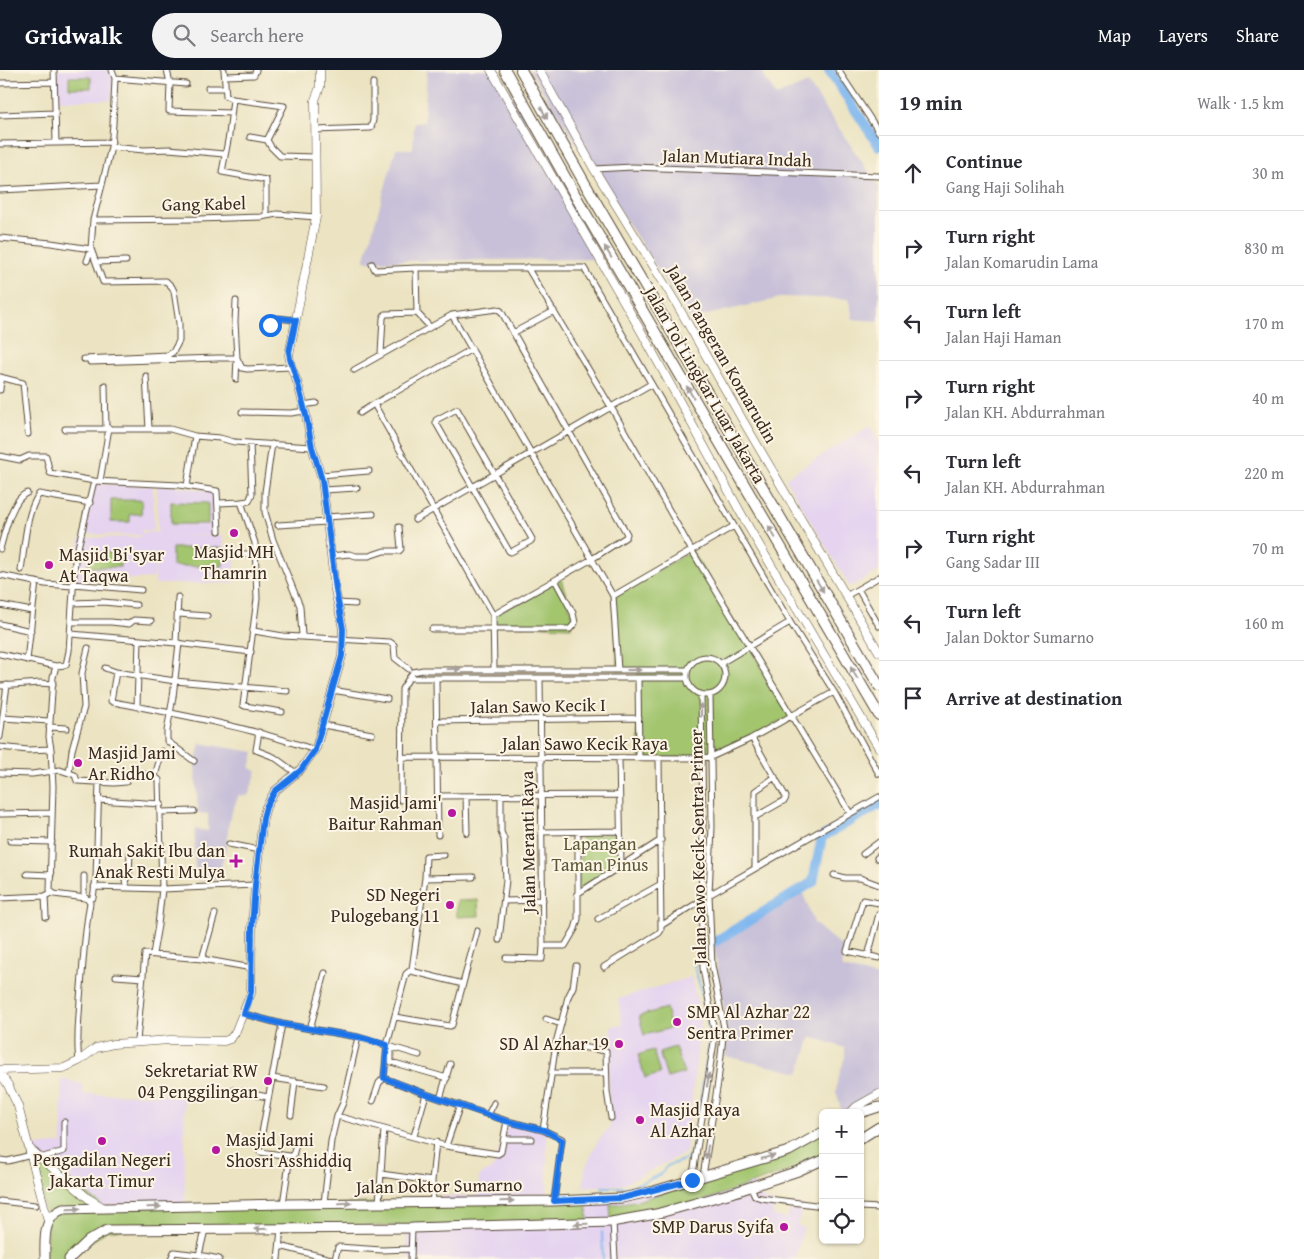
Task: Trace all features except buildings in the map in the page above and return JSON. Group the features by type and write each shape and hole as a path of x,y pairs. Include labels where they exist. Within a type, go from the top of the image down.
{"highway":[{"name":"Jalan Tol Lingkar Luar Jakarta","path":"505,70 564,176 879,715"},
{"name":"Jalan Tol Lingkar Luar Jakarta","path":"521,70 584,182 879,686"}],"main road":[{"path":"864,1112 879,1107"},
{"path":"864,1136 879,1127"},
{"name":"Jalan Doktor Sumarno","path":"48,1221 58,1211 63,1209 554,1201 627,1197 789,1151 819,1134"},
{"path":"70,1259 88,1241 107,1230 412,1228 613,1222 656,1214 751,1187 819,1162"},
{"path":"45,1259 48,1221"}],"street":[{"path":"54,70 56,143"},
{"path":"87,261 91,249 93,220 111,144 115,78 112,70"},
{"path":"167,70 170,83 170,112 231,113"},
{"path":"256,70 254,75 224,73 226,96 233,99 284,106 267,140"},
{"path":"48,1221 18,1106 0,1071 64,1068 79,1061 89,1051 100,1046 136,1041 224,1041 232,1037 244,1014 251,992 255,885 263,818 268,802 275,791 304,766 315,750 342,661 343,639 323,490 298,384 291,367 289,352 316,217 315,100 320,87 320,70"},
{"path":"491,70 647,342 748,526 879,748"},
{"name":"Jalan Pangeran Komarudin","path":"539,70 594,169 676,303 879,652"},
{"path":"838,70 879,132"},
{"path":"115,78 186,84"},
{"path":"0,83 54,82"},
{"path":"315,130 371,128 373,120 373,84"},
{"path":"208,88 225,88"},
{"path":"233,99 229,135 224,154 223,173 266,180 266,215"},
{"path":"0,115 55,113"},
{"path":"250,138 267,140"},
{"path":"267,140 280,156 315,157"},
{"path":"0,144 111,144 144,150 170,149 224,154"},
{"name":"Jalan Mutiara Indah","path":"594,169 633,167 879,176"},
{"path":"0,190 102,185"},
{"name":"Gang Kabel","path":"93,220 198,219 289,214 316,217"},
{"path":"0,238 91,249"},
{"path":"84,359 168,355 173,352 180,342 174,291 169,283 161,281 102,282 91,249"},
{"path":"96,262 126,261"},
{"path":"372,264 375,270 416,268 584,268 790,622 834,692 879,774"},
{"path":"527,267 611,407 692,552 850,813"},
{"path":"416,268 417,313 430,327"},
{"path":"236,301 236,379"},
{"path":"354,370 452,314 497,309 501,311 570,431 627,534 626,537 592,559 493,615"},
{"path":"513,333 554,311"},
{"path":"382,354 383,318 385,314 417,313"},
{"path":"452,314 613,596 618,670"},
{"path":"267,326 279,318 296,320"},
{"path":"360,413 472,349"},
{"path":"237,358 243,369 291,367"},
{"path":"90,362 237,358"},
{"path":"146,376 149,428"},
{"path":"0,390 0,377 23,383 28,434"},
{"path":"415,520 652,384"},
{"path":"0,654 56,666 64,665 69,651 71,634 75,560 97,481 108,428 105,385"},
{"path":"242,412 283,413 316,403"},
{"path":"374,404 493,615 494,669"},
{"path":"458,409 495,474 532,538 531,541 509,552 436,420 458,409"},
{"path":"64,429 170,429 195,436 250,443 312,447"},
{"path":"187,486 195,436"},
{"path":"219,503 249,501 252,494 250,443"},
{"path":"272,444 265,492 265,512 273,540 300,606 302,636"},
{"path":"0,456 20,460 29,456 46,456 50,473 97,481 187,486 217,491 219,531"},
{"path":"320,475 369,471"},
{"path":"323,490 358,488"},
{"path":"0,550 13,509 22,495 28,493"},
{"path":"20,570 29,521 36,499 40,494 90,503"},
{"path":"241,502 256,543 257,599 244,706 282,712"},
{"path":"278,526 373,514"},
{"path":"613,596 734,526"},
{"path":"331,556 349,554 369,556 384,551 399,551 401,549 399,527"},
{"path":"225,554 256,554"},
{"path":"0,575 36,582 141,590"},
{"path":"846,596 879,577"},
{"path":"432,629 572,628 575,622 573,613 555,580"},
{"path":"27,660 36,582"},
{"path":"858,589 879,626"},
{"path":"178,597 178,643 167,731 168,743 194,761"},
{"path":"72,603 103,602 136,605"},
{"path":"338,603 355,604"},
{"path":"0,605 32,611"},
{"path":"178,614 207,616"},
{"path":"71,622 130,624 134,620 151,621"},
{"path":"721,663 790,622"},
{"path":"0,624 31,631"},
{"path":"254,631 283,636 378,640 393,644 395,658 409,669"},
{"path":"71,634 178,643 251,652"},
{"path":"137,707 139,640"},
{"path":"69,773 72,750 84,707 82,673 88,648"},
{"path":"701,657 712,657 721,663 725,671 724,683 718,691 710,695 701,694 691,688 686,678 687,670 691,663 701,657"},
{"path":"52,893 53,786 49,724 52,684 56,666"},
{"path":"105,668 116,672 174,681 288,691"},
{"path":"401,800 402,688 413,672 419,670 494,669 687,670"},
{"path":"514,670 514,678"},
{"path":"575,678 576,670"},
{"path":"116,672 111,700 113,702 200,718 259,732 315,750"},
{"path":"409,678 686,678"},
{"path":"436,678 438,834"},
{"name":"Jalan Meranti Raya","path":"540,678 543,946"},
{"path":"638,678 639,758"},
{"path":"0,686 52,684"},
{"path":"0,737 7,685"},
{"path":"332,690 387,699"},
{"name":"Jalan Sawo Kecik Raya","path":"400,757 711,757 752,738 834,692"},
{"name":"Jalan Sawo Kecik Sentra Primer","path":"692,1180 715,1036 703,968 701,900 703,827 701,694"},
{"name":"Jalan Sawo Kecik Sentra Primer","path":"703,1176 724,1032 712,965 710,695"},
{"path":"3,718 67,728"},
{"name":"Jalan Sawo Kecik I","path":"437,721 639,718"},
{"path":"323,725 372,734"},
{"path":"259,732 256,750 274,757 296,773"},
{"path":"752,738 786,799 755,817"},
{"path":"0,747 28,750 51,749"},
{"path":"155,776 162,751"},
{"path":"619,758 621,865"},
{"path":"604,967 659,932 662,925 659,758"},
{"path":"0,773 32,774 64,770 76,776 77,781 122,783 126,782 130,773 155,776 159,780 162,889 153,954"},
{"path":"755,867 756,789 775,777"},
{"path":"0,898 45,896 52,893 86,899 93,898 96,878 99,782"},
{"path":"437,796 619,795"},
{"path":"466,796 467,833"},
{"path":"499,940 506,880 504,839 501,832 501,796"},
{"path":"662,925 755,867 879,797"},
{"path":"98,800 161,804"},
{"path":"161,812 194,811"},
{"path":"0,814 52,813"},
{"path":"703,827 712,827"},
{"path":"542,832 619,831"},
{"path":"506,958 542,959 543,946 565,946 577,924 578,832"},
{"path":"577,894 661,840"},
{"path":"10,841 52,842"},
{"path":"862,854 879,842"},
{"path":"229,844 259,850"},
{"path":"127,888 125,881 129,874 130,853"},
{"path":"411,971 427,855 444,855"},
{"path":"27,874 51,875"},
{"path":"834,875 845,878 860,878 879,885"},
{"path":"79,1061 77,1029 84,940 90,903 86,899 84,876"},
{"path":"425,878 473,877"},
{"path":"598,919 661,884"},
{"path":"94,887 162,889 255,885"},
{"path":"45,896 46,917"},
{"path":"504,901 543,900"},
{"path":"879,903 863,900 847,951 879,958"},
{"path":"202,959 215,914"},
{"path":"868,956 879,914"},
{"path":"395,1017 452,1025 477,931"},
{"path":"136,1041 144,956 147,953 202,959 252,968"},
{"path":"703,968 712,965"},
{"path":"544,1130 556,1043 568,997 572,991 576,966"},
{"path":"373,1102 379,1084 384,1078 395,1017 407,971 463,984"},
{"path":"310,1029 325,973"},
{"path":"116,976 143,978"},
{"path":"244,1014 282,1024 358,1037 419,1055"},
{"path":"546,1019 560,1024"},
{"path":"282,1024 259,1150 290,1157"},
{"path":"324,1204 329,1152 337,1116 343,1103 358,1037"},
{"path":"556,1043 606,1051 607,1091 611,1118"},
{"path":"389,1046 391,1062 447,1078"},
{"path":"440,1099 450,1064"},
{"path":"551,1073 606,1073"},
{"path":"272,1078 324,1086"},
{"path":"384,1078 506,1121 544,1130 562,1140 554,1201"},
{"path":"291,1114 296,1081"},
{"path":"232,1090 268,1097"},
{"path":"414,1136 426,1094"},
{"path":"854,1109 879,1094"},
{"path":"488,1115 494,1103"},
{"path":"446,1146 460,1105"},
{"path":"337,1116 446,1146 498,1154 501,1152 506,1121"},
{"path":"40,1158 64,1151 64,1122"},
{"path":"379,1203 384,1129"},
{"path":"504,1139 532,1139"},
{"path":"283,1204 290,1157 293,1156 297,1140"},
{"path":"433,1203 432,1181 436,1142"},
{"path":"28,1147 89,1199 105,1208"},
{"path":"0,1160 8,1161 30,1155"},
{"path":"381,1174 432,1181"},
{"path":"751,1187 755,1196 761,1198 819,1205"},
{"path":"0,1201 35,1205"},
{"path":"864,1208 879,1208"},
{"path":"613,1222 615,1259"},
{"path":"411,1259 412,1228"},
{"path":"278,1259 281,1229"},
{"path":"199,1255 204,1230"},
{"path":"280,1246 331,1259"},
{"path":"335,1259 338,1247 382,1250 411,1249"},
{"path":"171,1259 174,1252 219,1259"}],"shaded area":[{"path":"57,70 111,70 114,78 111,100 58,100"},
{"path":"427,70 498,70 601,259 364,261 396,149 413,149 414,123 424,122"},
{"path":"529,70 763,70 766,81 776,96 808,83 879,187 879,321 853,319 849,299 784,297 690,319"},
{"path":"870,426 879,439 879,571 850,587 785,478"},
{"path":"95,484 153,486 154,530 142,530 141,533 156,532 156,535 158,531 157,484 217,492 216,535 168,536 222,536 223,546 235,548 234,583 155,584 156,548 154,578 73,582 80,538 140,537 141,535 83,534"},
{"path":"200,743 254,752 250,768 257,771 248,796 239,795 230,816 225,852 217,879 197,880 194,857 195,829 208,831 208,814 198,813 195,764"},
{"path":"803,893 814,923 847,951 841,957 843,968 879,977 879,1094 855,1109 841,1109 836,1091 845,1057 845,1048 811,1037 799,1073 725,1056 727,1030 714,946"},
{"path":"691,977 701,1018 686,1152 624,1184 583,1187 585,1168 599,1139 610,1127 608,1052 611,1026 622,1025 618,999"},
{"path":"61,1079 82,1084 83,1094 184,1095 185,1206 105,1208 28,1147 62,1143"},
{"path":"509,1122 547,1133 547,1197 617,1194 703,1176 747,1164 758,1196 762,1196 765,1201 773,1202 773,1216 787,1219 793,1203 803,1206 797,1225 804,1228 795,1259 757,1259 764,1254 750,1259 407,1259 405,1197 479,1196 479,1176 493,1168"}],"green space":[{"path":"69,77 91,77 91,88 69,88"},
{"path":"111,500 142,500 141,514 130,514 130,522 111,522"},
{"path":"171,502 208,503 208,524 171,524"},
{"path":"172,548 223,548 223,566 172,566"},
{"path":"692,551 791,716 711,757 639,758 638,671 618,670 613,596"},
{"path":"88,552 120,553 120,567 88,567"},
{"path":"561,579 572,614 571,627 498,624 492,620 496,614"},
{"name":"Lapangan Taman Pinus","path":"617,833 620,864 578,894 582,836"},
{"path":"478,900 479,916 457,917 457,901"},
{"path":"666,1008 671,1028 644,1035 639,1016"},
{"path":"675,1047 684,1073 667,1078 659,1052"},
{"path":"653,1050 660,1074 645,1078 638,1055"},
{"path":"819,1134 819,1160 694,1204 611,1220 610,1205 640,1200 775,1159"},
{"path":"28,1147 105,1208 587,1199 588,1223 107,1230 69,1259 45,1259 48,1221"}],"waterway":[{"path":"829,70 879,146"},
{"path":"716,941 813,882 822,837 879,805"},
{"path":"602,1187 630,1187 660,1175 667,1166 689,1158 693,1149 710,1037 704,1001 693,960"},
{"path":"602,1232 603,1259"}],"place":[{"name":"Masjid MH Thamrin","path":"234,533"},
{"name":"Masjid Bi'syar At Taqwa","path":"49,565"},
{"name":"Masjid Jami Ar Ridho","path":"78,763"},
{"name":"Masjid Jami' Baitur Rahman","path":"452,813"},
{"name":"Rumah Sakit Ibu dan Anak Resti Mulya","path":"236,861"},
{"name":"SD Negeri Pulogebang 11","path":"450,905"},
{"name":"SMP Al Azhar 22 Sentra Primer","path":"677,1022"},
{"name":"SD Al Azhar 19","path":"619,1044"},
{"name":"Sekretariat RW 04 Penggilingan","path":"268,1081"},
{"name":"Masjid Raya Al Azhar","path":"640,1120"},
{"name":"Pengadilan Negeri Jakarta Timur","path":"102,1141"},
{"name":"Masjid Jami Shosri Asshiddiq","path":"216,1150"},
{"name":"SMP Darus Syifa","path":"784,1227"}],"route":[{"path":"270,325 277,318 296,320 289,352 291,367 298,384 312,447 322,480 343,639 340,666 316,748 301,770 275,791 270,798 263,818 252,928 251,992 244,1014 282,1024 358,1037 387,1045 384,1078 506,1121 544,1130 562,1140 554,1201 622,1198 692,1180"}]}
